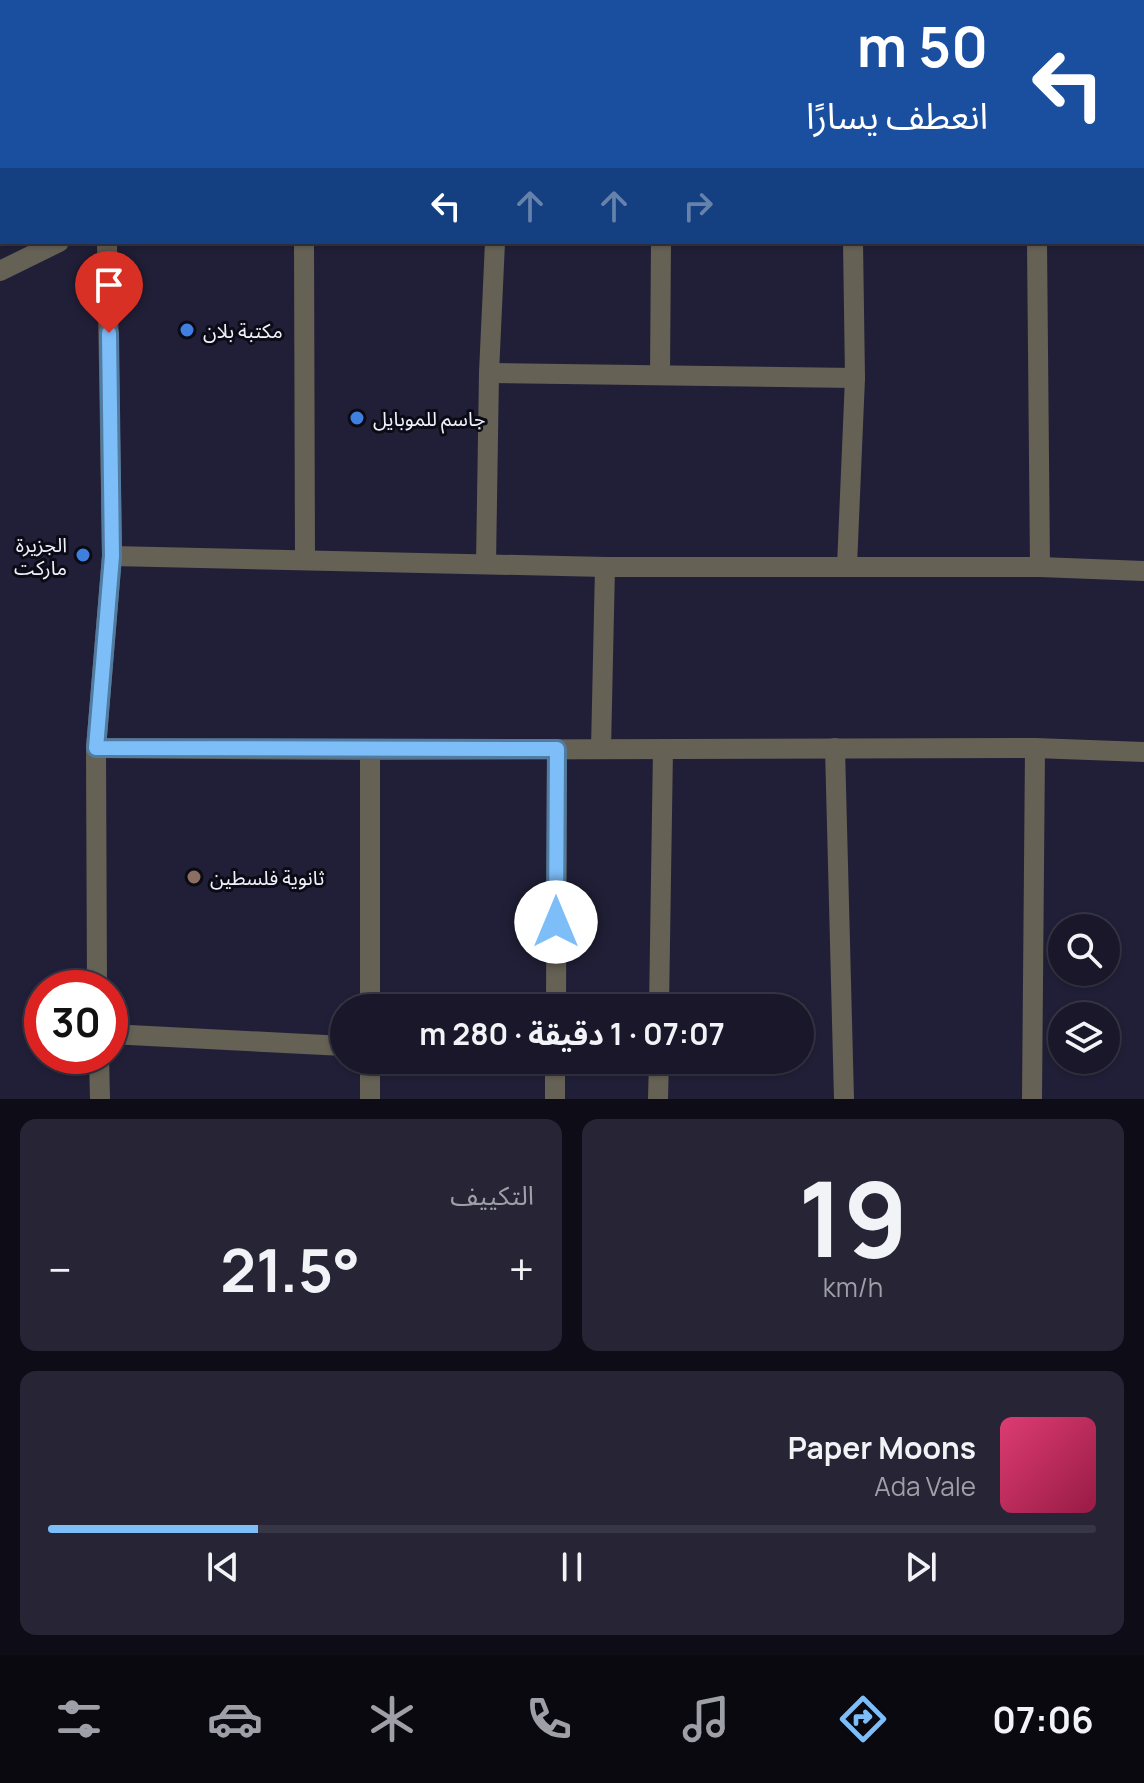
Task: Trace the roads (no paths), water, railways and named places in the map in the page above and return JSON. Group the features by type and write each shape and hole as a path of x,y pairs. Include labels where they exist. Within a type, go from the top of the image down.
{"street":[{"path":"0,271 55,244"},
{"path":"97,970 96,748 112,556 107,244"},
{"path":"304,244 305,560"},
{"path":"486,564 489,373 496,244"},
{"path":"660,375 661,244"},
{"path":"847,566 855,378 853,244"},
{"path":"1037,244 1040,567"},
{"path":"489,373 855,378"},
{"path":"112,556 605,567 1040,567 1144,571"},
{"path":"601,749 605,567"},
{"path":"96,748 1035,748 1144,752"},
{"path":"835,748 844,1099"},
{"path":"1032,1099 1035,748"},
{"path":"556,994 557,749"},
{"path":"659,994 663,749"},
{"path":"370,750 370,994"},
{"path":"128,1035 330,1045"},
{"path":"99,1074 100,1099"},
{"path":"370,1074 370,1099"},
{"path":"555,1074 555,1099"},
{"path":"658,1099 659,1074"}],"place":[{"name":"مكتبة بلان","path":"187,330"},
{"name":"جاسم للموبايل","path":"357,418"},
{"name":"الجزيرة ماركت","path":"83,555"},
{"name":"ثانوية فلسطين","path":"194,877"}]}
